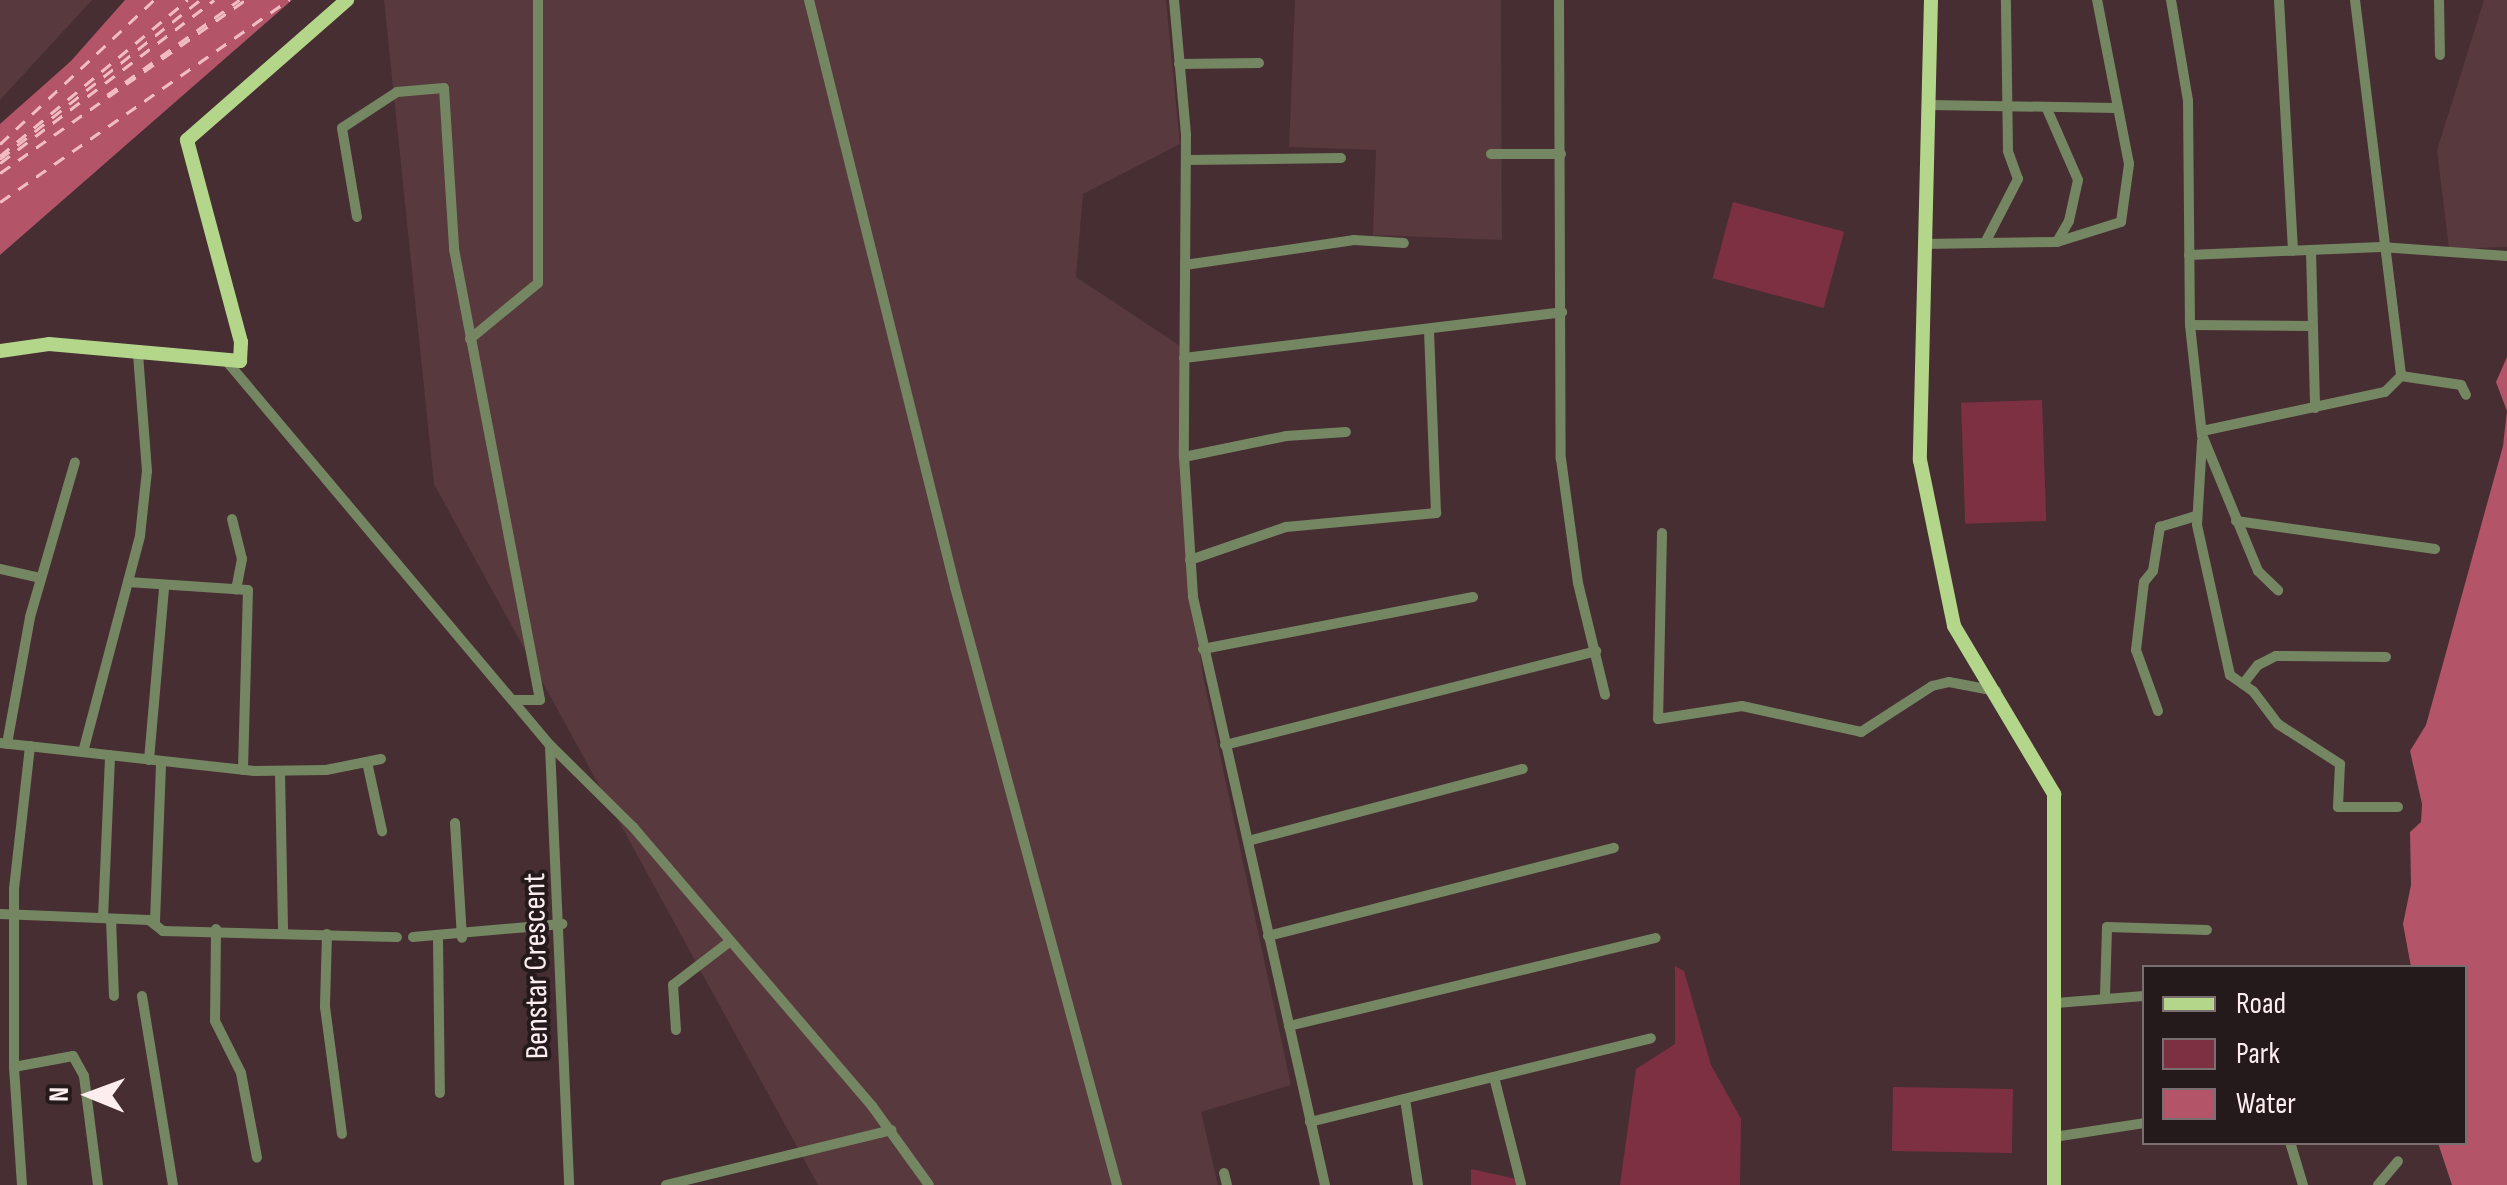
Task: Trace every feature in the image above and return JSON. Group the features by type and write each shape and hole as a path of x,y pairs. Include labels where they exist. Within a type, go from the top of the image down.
{"main road":[{"path":"0,351 49,344 230,364 242,357 187,140 347,0"},
{"path":"1931,0 1918,403 1923,484 1949,611 2054,794 2054,1185"}],"street":[{"path":"470,339 538,283 538,0"},
{"path":"809,0 960,605 1117,1185"},
{"path":"1174,0 1186,160 1184,457 1190,560 1203,650 1325,1185"},
{"path":"1558,0 1565,501 1606,695"},
{"path":"1986,241 2018,179 2008,151 2006,0"},
{"path":"1923,244 2057,242 2116,227 2124,216 2128,164 2116,108 2108,33 2096,0"},
{"path":"2171,0 2188,101 2190,325 2204,433 2236,520 2266,585 2278,590"},
{"path":"2279,0 2294,250"},
{"path":"2355,0 2381,247 2401,376"},
{"path":"2439,0 2440,55"},
{"path":"1178,64 1259,62"},
{"path":"357,217 342,128 397,92 444,88 454,249 521,577 540,700 514,700"},
{"path":"1930,105 2116,108"},
{"path":"2047,109 2078,180 2069,221 2057,242"},
{"path":"1491,154 1561,154"},
{"path":"1186,160 1340,158"},
{"path":"1185,265 1354,240 1404,243"},
{"path":"2189,255 2381,247 2507,256"},
{"path":"2311,251 2315,408"},
{"path":"1184,358 1428,332 1562,312"},
{"path":"2190,325 2310,326"},
{"path":"1190,560 1286,527 1436,513 1428,332"},
{"path":"84,752 128,582 147,471 138,354"},
{"path":"230,364 550,745 607,799 891,1130 929,1185"},
{"path":"2401,376 2461,385 2466,395"},
{"path":"2204,433 2385,392 2401,376"},
{"path":"1184,457 1286,436 1346,432"},
{"path":"2204,433 2196,516 2226,663 2278,724 2340,764 2338,807 2398,807"},
{"path":"75,462 41,578 4,744 280,772 381,759"},
{"path":"2158,711 2136,650 2144,582 2153,571 2160,527 2196,516"},
{"path":"232,519 242,559 236,589"},
{"path":"2236,520 2435,549"},
{"path":"1662,533 1658,719 1742,706 1860,732 1932,686 1950,682 1997,691"},
{"path":"0,569 41,578"},
{"path":"128,582 236,589 248,594 243,770"},
{"path":"164,587 155,761 155,921 162,931 283,930 397,937"},
{"path":"1203,650 1473,597"},
{"path":"1225,746 1596,651"},
{"path":"2243,684 2258,665 2276,656 2386,657"},
{"name":"Benstar Crescent","path":"550,745 562,924 569,1185"},
{"path":"22,1185 14,1089 14,916 30,746"},
{"path":"110,755 107,919 114,996"},
{"path":"367,762 382,830"},
{"path":"1248,840 1523,769"},
{"path":"280,772 283,930"},
{"path":"455,823 462,938"},
{"path":"1268,936 1614,848"},
{"path":"0,914 155,921"},
{"path":"413,937 462,938 562,924"},
{"path":"2105,995 2107,927 2207,930"},
{"path":"216,929 215,1021 241,1073 257,1158"},
{"path":"326,934 324,1007 342,1134"},
{"path":"1289,1026 1656,938"},
{"path":"438,939 440,1093"},
{"path":"676,1030 673,985 728,943"},
{"path":"2056,1003 2105,995 2142,996"},
{"path":"142,996 173,1185"},
{"path":"1310,1122 1650,1038"},
{"path":"14,1067 77,1058 98,1185"},
{"path":"1494,1077 1521,1184"},
{"path":"0,1098 14,1089"},
{"path":"1405,1099 1418,1185"},
{"path":"2054,1137 2142,1122"},
{"path":"666,1185 891,1130"},
{"path":"2291,1145 2303,1185"},
{"path":"2378,1185 2398,1162"}],"shaded area":[{"path":"0,0 92,0 0,100"},
{"path":"384,0 1166,0 1180,144 1083,194 1076,277 1185,349 1192,584 1203,676 1291,1085 1201,1112 1218,1185 818,1185 434,484"},
{"path":"1295,0 1501,0 1502,240 1373,235 1376,150 1289,147"},
{"path":"2484,0 2507,0 2507,247 2449,249 2437,150"}],"green space":[{"path":"1733,202 1844,232 1824,308 1713,278"},
{"path":"2042,400 2046,521 1965,524 1961,403"},
{"path":"1675,966 1684,971 1711,1065 1741,1119 1740,1185 1620,1185 1636,1069 1675,1044"},
{"path":"1893,1087 2013,1089 2012,1153 1892,1151"},
{"path":"1471,1169 1516,1179 1516,1185 1471,1185"}],"water":[{"path":"125,0 292,0 0,255 0,124 71,61"},
{"path":"2507,357 2507,411 2496,382"},
{"path":"2507,411 2507,1185 2452,1185 2439,1145 2467,1145 2467,965 2411,965 2403,924 2411,885 2410,832 2421,822 2422,804 2410,751 2426,725 2503,446"}],"ferry route":[{"path":"0,144 154,0"},
{"path":"0,156 187,0"},
{"path":"0,159 200,0"},
{"path":"0,163 214,0"},
{"path":"107,95 239,0"},
{"path":"0,173 245,0"},
{"path":"0,202 289,0"}]}
